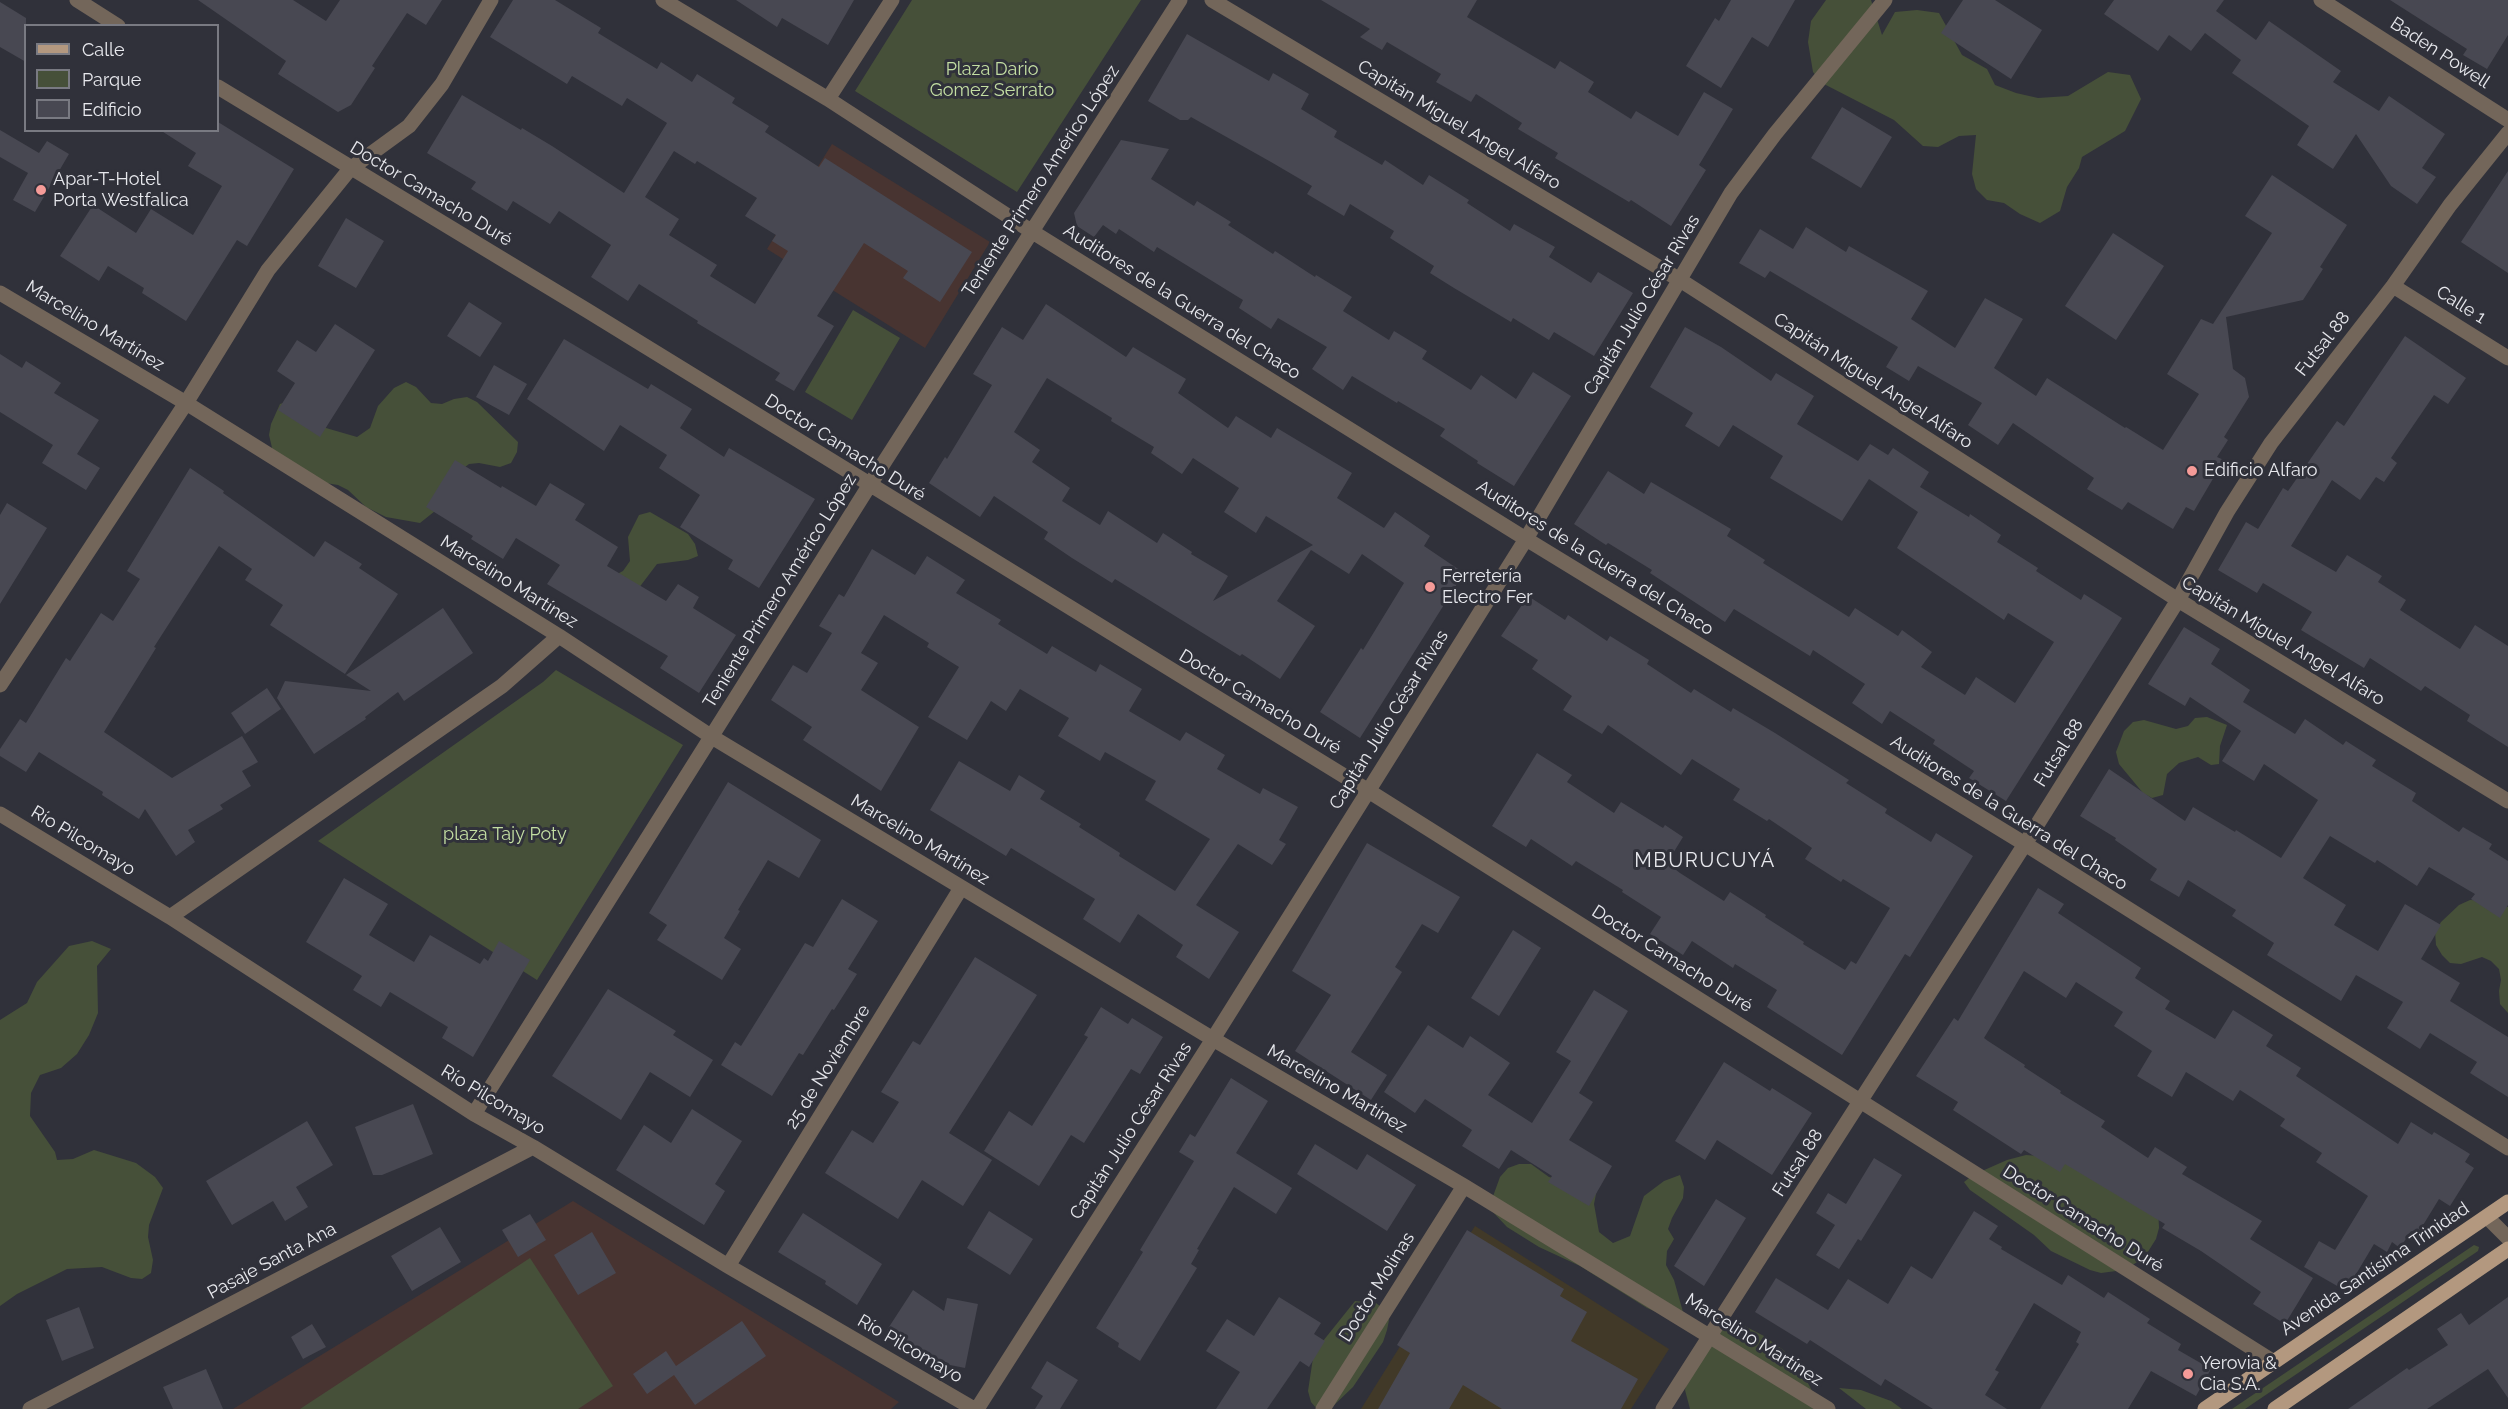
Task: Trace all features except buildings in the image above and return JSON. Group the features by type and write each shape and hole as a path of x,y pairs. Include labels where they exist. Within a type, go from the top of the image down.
{"main road":[{"name":"Avenida Santísima Trinidad","path":"2205,1409 2508,1202"},
{"path":"2275,1409 2508,1249"}],"street":[{"path":"77,0 115,24"},
{"path":"0,685 186,403 268,270 350,169 409,126 442,84 491,0"},
{"name":"Auditores de la Guerra del Chaco","path":"663,0 828,99 1031,231 1526,539 2025,844 2508,1148"},
{"path":"828,99 892,0"},
{"name":"Teniente Primero Américo López","path":"474,1114 869,486 1180,0"},
{"name":"Capitán Miguel Angel Alfaro","path":"1212,0 1680,280 2178,600 2508,801"},
{"name":"Capitán Julio César Rivas","path":"975,1409 1213,1039 1526,539 1731,193 1818,80 1885,0"},
{"name":"Baden Powell","path":"2321,0 2508,120"},
{"name":"Doctor Camacho Duré","path":"219,88 588,311 869,486 1367,790 2274,1362"},
{"name":"Futsal 88","path":"1663,1409 2025,844 2178,600 2227,512 2271,443 2393,286 2450,205 2508,133"},
{"name":"Calle 1","path":"2393,286 2508,358"},
{"name":"Marcelino Martínez","path":"0,293 186,403 559,636 712,737 1213,1039 1464,1186 1827,1409"},
{"path":"170,917 502,686 559,636"},
{"name":"Río Pilcomayo","path":"0,814 170,917 474,1114 728,1266 975,1409"},
{"name":"25 de Noviembre","path":"728,1266 961,888"},
{"name":"Pasaje Santa Ana","path":"30,1409 532,1147"},
{"name":"Doctor Molinas","path":"1323,1409 1464,1186"},
{"path":"2487,1217 2508,1238"}],"shaded area":[{"path":"832,144 990,242 925,348 767,249"},
{"path":"573,1201 899,1402 891,1409 233,1409"},
{"path":"1475,1226 1669,1349 1631,1409 1361,1409"}],"green space":[{"name":"Plaza Dario Gomez Serrato","path":"912,0 1141,0 1017,192 855,91"},
{"path":"1826,0 1871,0 1882,35 1895,12 1917,10 1939,13 1962,55 1987,69 1995,85 2016,93 2038,98 2068,96 2108,72 2130,75 2141,99 2125,131 2082,157 2079,168 2067,187 2060,211 2040,223 2020,214 2004,203 1987,200 1976,189 1972,174 1976,135 1959,136 1938,147 1923,146 1894,120 1822,83 1813,72 1808,42 1811,21"},
{"path":"853,310 900,338 852,420 805,392"},
{"path":"406,382 416,387 431,403 442,404 467,397 477,402 518,442 517,452 511,463 500,467 479,463 469,464 460,471 435,511 420,523 386,517 366,507 348,490 338,485 307,480 274,456 269,435 280,404 292,400 326,428 357,437 370,428 378,406 394,388"},
{"path":"650,512 688,534 695,544 698,556 688,560 657,564 629,601 600,583 623,571 630,561 628,537 639,515"},
{"name":"plaza Tajy Poty","path":"556,670 683,745 537,980 318,841 543,682"},
{"path":"2207,717 2227,725 2220,746 2219,764 2211,765 2198,757 2179,763 2167,774 2163,795 2152,798 2143,793 2119,764 2116,752 2124,731 2133,722 2144,720 2176,729 2188,726 2195,718"},
{"path":"2470,900 2493,901 2508,907 2508,1013 2500,1004 2499,969 2491,961 2482,957 2461,964 2450,963 2436,945 2435,932 2441,922 2459,905"},
{"path":"92,941 111,949 97,966 98,1013 89,1035 77,1054 61,1068 40,1075 31,1093 30,1116 55,1152 57,1160 73,1159 94,1150 136,1163 155,1177 163,1188 149,1225 148,1237 153,1260 151,1273 142,1279 131,1278 102,1267 67,1269 17,1294 0,1306 0,1020 27,1003 37,982 69,946"},
{"path":"2060,1153 2158,1205 2159,1228 2156,1239 2144,1258 2124,1270 2101,1273 2090,1270 2051,1251 2034,1235 1970,1190 1964,1182 1973,1175 2007,1160 2026,1155"},
{"path":"1519,1164 1531,1164 1549,1177 1597,1189 1594,1204 1599,1232 1613,1243 1630,1236 1644,1196 1664,1181 1680,1175 1684,1187 1683,1198 1668,1229 1674,1239 1667,1251 1666,1265 1674,1280 1683,1312 1677,1321 1647,1308 1580,1266 1539,1247 1507,1227 1491,1210 1492,1199 1500,1177 1508,1168"},
{"path":"2474,1245 2479,1247 2478,1251 2245,1409 2232,1409"},
{"path":"530,1258 613,1386 578,1409 300,1409"},
{"path":"1355,1301 1376,1303 1385,1310 1389,1320 1383,1342 1353,1387 1330,1409 1317,1409 1311,1402 1308,1391 1315,1351"},
{"path":"1724,1320 1735,1321 1764,1336 1782,1349 1798,1364 1820,1409 1690,1409 1685,1390 1687,1379"},
{"path":"1839,1388 1861,1390 1891,1401 1902,1409 1866,1409"}],"place":[{"name":"Apar-T-Hotel Porta Westfalica","path":"41,190"},
{"name":"Edificio Alfaro","path":"2192,471"},
{"name":"Ferretería Electro Fer","path":"1430,587"},
{"name":"Yerovia & Cia S.A.","path":"2188,1374"}],"district":[{"name":"MBURUCUYÁ","path":"1705,861"}]}
